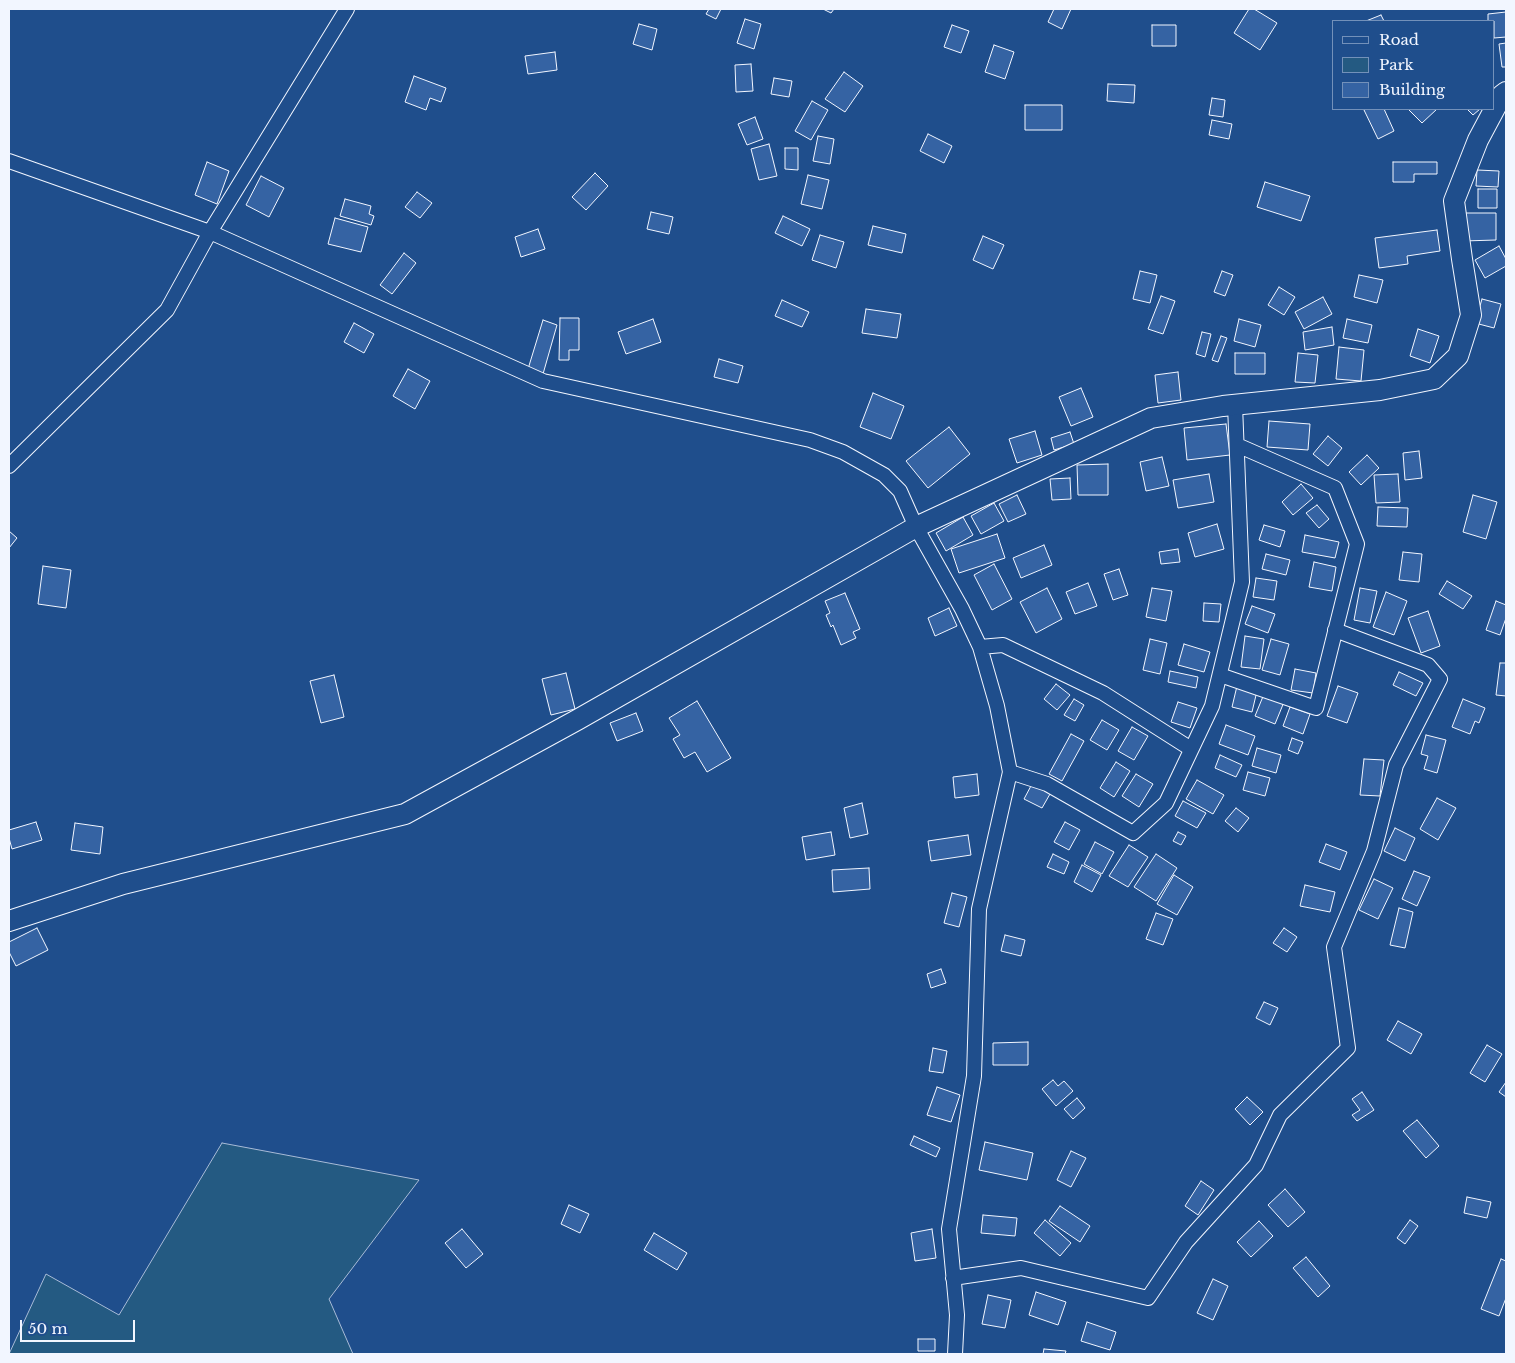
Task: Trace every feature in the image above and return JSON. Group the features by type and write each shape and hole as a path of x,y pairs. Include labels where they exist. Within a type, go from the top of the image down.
{"street":[{"path":"9,466 167,310 210,232 347,9"},
{"path":"1495,108 1502,95 1506,92"},
{"path":"9,921 123,884 404,814 577,720 916,527 1151,418 1235,405 1380,390 1434,379 1458,356 1471,315 1454,201 1478,140 1494,110"},
{"path":"9,162 210,232 543,381 810,440 843,452 884,475 900,491 916,527 962,610 980,647 997,706 1010,772 979,909 974,1076 949,1229 957,1315 955,1354"},
{"path":"1010,772 1047,784 1134,833 1166,803 1212,706 1242,582 1235,405"},
{"path":"1220,675 1316,708 1357,544 1335,488 1237,445"},
{"path":"953,1278 1020,1268 1148,1298 1186,1242 1256,1165 1280,1115 1348,1048 1334,947 1374,851 1396,765 1440,679 1428,665 1336,630"},
{"path":"980,647 1003,645 1103,693 1192,749"}],"green space":[{"path":"222,1143 419,1180 329,1299 353,1354 9,1354 46,1274 119,1315"}],"building":[{"path":"709,9 721,9 716,19 706,14"},
{"path":"823,9 834,9 831,13"},
{"path":"1054,9 1071,9 1062,29 1048,22"},
{"path":"1249,9 1254,9 1277,23 1260,50 1234,33"},
{"path":"1506,12 1506,37 1495,38 1495,20 1488,20 1488,14"},
{"path":"1381,15 1384,20 1368,20"},
{"path":"745,19 761,24 754,49 737,43"},
{"path":"639,24 657,29 652,50 633,44"},
{"path":"952,25 969,31 961,53 944,47"},
{"path":"1152,25 1176,25 1176,46 1152,46"},
{"path":"1506,43 1506,67 1502,67 1499,44"},
{"path":"994,45 1014,52 1005,79 985,72"},
{"path":"555,52 557,70 528,74 525,56"},
{"path":"751,64 753,91 736,92 735,65"},
{"path":"844,72 863,86 845,112 825,99"},
{"path":"414,76 446,88 441,102 430,98 426,110 405,102"},
{"path":"774,78 792,81 789,97 771,94"},
{"path":"1108,84 1135,85 1134,103 1107,101"},
{"path":"1212,98 1225,100 1223,117 1209,115"},
{"path":"812,101 828,110 811,140 795,131"},
{"path":"1025,105 1062,105 1062,130 1025,130"},
{"path":"1364,110 1384,110 1394,131 1378,139"},
{"path":"1409,110 1436,110 1422,123"},
{"path":"1468,110 1479,110 1473,115"},
{"path":"755,117 763,139 747,145 738,124"},
{"path":"1212,120 1232,124 1229,139 1209,135"},
{"path":"928,134 952,146 944,163 920,151"},
{"path":"818,136 834,139 830,164 813,161"},
{"path":"769,144 777,176 759,180 751,149"},
{"path":"785,148 798,148 798,170 785,169"},
{"path":"207,162 229,171 217,204 195,195"},
{"path":"1393,162 1437,162 1437,174 1414,174 1414,182 1393,182"},
{"path":"1477,170 1499,171 1498,187 1476,186"},
{"path":"595,173 608,186 586,210 572,197"},
{"path":"808,175 829,180 822,209 801,204"},
{"path":"261,176 284,188 269,217 246,205"},
{"path":"1265,182 1310,196 1301,221 1257,207"},
{"path":"1478,189 1497,189 1497,208 1478,208"},
{"path":"417,192 432,203 420,218 405,207"},
{"path":"345,199 371,206 369,214 374,216 371,225 340,216"},
{"path":"651,212 673,217 669,234 647,229"},
{"path":"1463,213 1496,213 1496,240 1463,241"},
{"path":"783,216 810,229 802,246 775,233"},
{"path":"335,218 368,227 361,252 328,244"},
{"path":"873,226 906,234 902,253 868,245"},
{"path":"538,229 545,249 521,257 515,237"},
{"path":"1437,230 1440,251 1407,256 1408,264 1379,268 1375,238"},
{"path":"820,235 844,242 836,268 812,260"},
{"path":"983,236 1004,245 993,269 973,260"},
{"path":"1499,246 1506,259 1506,266 1485,278 1475,260"},
{"path":"404,253 416,263 392,294 380,285"},
{"path":"1140,271 1157,275 1150,303 1133,299"},
{"path":"1222,271 1233,275 1225,296 1214,292"},
{"path":"1359,275 1383,280 1377,303 1354,297"},
{"path":"1279,287 1295,297 1284,315 1268,305"},
{"path":"1161,296 1175,301 1163,334 1148,329"},
{"path":"1323,297 1332,314 1304,329 1295,312"},
{"path":"1482,299 1501,304 1494,328 1475,323"},
{"path":"782,300 809,312 802,327 775,316"},
{"path":"866,309 901,314 897,338 862,333"},
{"path":"560,318 579,318 579,350 569,350 569,360 559,360"},
{"path":"653,319 661,342 626,354 618,332"},
{"path":"1239,319 1261,325 1255,347 1234,341"},
{"path":"1347,319 1372,325 1368,343 1343,338"},
{"path":"543,320 557,325 543,374 528,369"},
{"path":"354,323 374,334 364,353 344,342"},
{"path":"1332,327 1334,345 1305,350 1303,332"},
{"path":"1418,329 1439,336 1430,363 1410,356"},
{"path":"1202,332 1211,334 1205,357 1196,354"},
{"path":"1221,336 1227,338 1218,362 1212,360"},
{"path":"1339,347 1364,350 1361,381 1336,379"},
{"path":"1235,353 1265,353 1265,374 1235,374"},
{"path":"1298,353 1318,355 1315,383 1295,382"},
{"path":"719,359 743,366 738,383 714,377"},
{"path":"408,369 430,381 415,409 393,396"},
{"path":"1178,372 1181,400 1158,403 1155,375"},
{"path":"1081,388 1093,417 1071,426 1059,397"},
{"path":"873,393 904,406 891,439 860,427"},
{"path":"1269,421 1310,424 1308,450 1267,447"},
{"path":"1226,424 1230,455 1187,460 1184,428"},
{"path":"949,427 970,454 928,488 906,461"},
{"path":"1035,431 1042,455 1017,463 1009,439"},
{"path":"1070,432 1074,444 1054,450 1051,438"},
{"path":"1328,436 1342,448 1328,466 1313,454"},
{"path":"1419,451 1422,478 1405,480 1403,453"},
{"path":"1367,455 1379,468 1361,485 1349,472"},
{"path":"1162,457 1169,486 1146,491 1140,462"},
{"path":"1108,464 1108,495 1078,495 1077,465"},
{"path":"1209,474 1214,502 1178,508 1173,480"},
{"path":"1398,474 1400,502 1376,503 1374,475"},
{"path":"1070,478 1071,499 1052,500 1050,479"},
{"path":"1301,484 1313,498 1293,515 1282,502"},
{"path":"1017,495 1026,514 1008,522 999,504"},
{"path":"1473,495 1497,502 1486,539 1463,532"},
{"path":"994,503 1004,521 981,534 971,516"},
{"path":"1317,505 1329,519 1319,528 1306,513"},
{"path":"1378,507 1408,508 1407,527 1377,526"},
{"path":"963,517 973,535 946,551 936,533"},
{"path":"1217,524 1224,549 1195,557 1188,533"},
{"path":"1264,525 1285,531 1280,547 1259,540"},
{"path":"9,531 17,538 9,548"},
{"path":"997,534 1005,558 959,573 951,549"},
{"path":"1305,535 1339,542 1335,558 1302,552"},
{"path":"1044,545 1052,565 1021,578 1013,558"},
{"path":"1178,549 1180,562 1161,564 1159,552"},
{"path":"1403,552 1422,554 1419,582 1399,580"},
{"path":"1266,554 1290,560 1286,575 1262,569"},
{"path":"1314,562 1336,567 1332,591 1309,587"},
{"path":"994,564 1012,599 992,610 974,575"},
{"path":"43,566 71,570 66,608 38,604"},
{"path":"1119,569 1128,595 1113,600 1104,574"},
{"path":"1256,578 1277,581 1274,600 1253,597"},
{"path":"1447,581 1472,596 1463,609 1439,594"},
{"path":"1088,583 1097,606 1075,614 1066,592"},
{"path":"1047,588 1062,619 1036,633 1020,602"},
{"path":"1152,588 1172,591 1166,621 1146,617"},
{"path":"1360,588 1377,591 1370,623 1354,620"},
{"path":"1386,592 1407,601 1394,635 1373,627"},
{"path":"845,593 860,629 853,632 856,638 841,645 833,625 831,627 826,615 830,613 825,601"},
{"path":"1496,601 1506,605 1506,618 1500,635 1486,630"},
{"path":"1204,603 1221,604 1219,622 1203,621"},
{"path":"1252,606 1275,614 1268,633 1245,624"},
{"path":"949,608 957,626 935,636 928,618"},
{"path":"1428,611 1440,646 1421,653 1408,618"},
{"path":"1245,636 1264,639 1260,669 1241,667"},
{"path":"1150,639 1167,643 1160,674 1143,670"},
{"path":"1271,639 1289,644 1280,675 1262,670"},
{"path":"1184,644 1210,652 1204,672 1178,665"},
{"path":"1500,663 1506,663 1506,696 1496,695"},
{"path":"1295,669 1316,673 1313,693 1291,690"},
{"path":"1170,671 1198,677 1196,688 1168,682"},
{"path":"1399,672 1423,683 1416,696 1393,685"},
{"path":"566,673 575,709 551,715 542,679"},
{"path":"334,675 344,717 321,723 310,681"},
{"path":"1056,684 1070,695 1057,710 1044,699"},
{"path":"1237,686 1257,691 1252,712 1232,707"},
{"path":"1338,686 1358,693 1347,723 1327,716"},
{"path":"1264,694 1284,702 1275,724 1255,716"},
{"path":"1074,699 1084,705 1075,721 1064,715"},
{"path":"1463,699 1485,708 1479,723 1475,721 1470,734 1452,727"},
{"path":"697,701 731,758 707,772 695,752 684,758 673,739 680,735 669,718"},
{"path":"1178,702 1197,708 1190,728 1171,722"},
{"path":"1290,707 1310,714 1303,734 1283,726"},
{"path":"636,713 643,731 617,741 610,723"},
{"path":"1102,720 1119,730 1107,750 1090,740"},
{"path":"1226,725 1255,736 1248,755 1219,744"},
{"path":"1132,727 1148,736 1134,760 1118,751"},
{"path":"1071,734 1084,741 1062,781 1049,774"},
{"path":"1426,735 1446,740 1437,773 1424,769 1428,756 1421,754"},
{"path":"1292,738 1303,742 1298,754 1288,750"},
{"path":"1257,748 1281,755 1276,773 1252,766"},
{"path":"1220,755 1242,765 1236,777 1215,768"},
{"path":"1364,759 1384,760 1380,796 1360,795"},
{"path":"1116,762 1130,771 1114,797 1100,788"},
{"path":"1248,772 1270,778 1265,796 1243,790"},
{"path":"977,774 979,795 955,798 953,777"},
{"path":"1136,774 1153,784 1139,807 1122,796"},
{"path":"1197,780 1224,795 1213,814 1186,799"},
{"path":"1032,784 1050,794 1042,808 1024,799"},
{"path":"1437,798 1456,808 1438,840 1420,829"},
{"path":"1183,801 1206,813 1197,828 1175,816"},
{"path":"862,803 868,834 850,838 844,808"},
{"path":"1236,808 1249,818 1238,832 1225,821"},
{"path":"36,822 42,840 12,849 9,830"},
{"path":"1065,822 1080,830 1069,850 1054,842"},
{"path":"75,823 103,827 100,854 71,850"},
{"path":"1395,828 1415,838 1405,861 1384,851"},
{"path":"831,832 835,855 806,860 802,837"},
{"path":"1178,832 1186,836 1181,845 1173,841"},
{"path":"968,835 971,855 931,861 928,841"},
{"path":"1095,842 1114,852 1102,874 1084,864"},
{"path":"1326,844 1347,852 1340,870 1319,862"},
{"path":"1129,845 1148,857 1128,887 1109,876"},
{"path":"1053,854 1069,862 1064,874 1047,867"},
{"path":"1156,854 1177,868 1156,901 1134,887"},
{"path":"1082,865 1101,875 1092,892 1074,882"},
{"path":"869,868 870,889 833,892 832,870"},
{"path":"1414,871 1430,877 1417,906 1402,899"},
{"path":"1174,875 1193,887 1177,915 1157,904"},
{"path":"1374,879 1393,888 1378,919 1359,910"},
{"path":"1305,885 1335,892 1330,912 1300,906"},
{"path":"952,893 967,897 959,927 944,923"},
{"path":"1399,908 1413,912 1405,948 1390,945"},
{"path":"1156,913 1173,919 1163,945 1146,939"},
{"path":"37,928 48,950 16,966 9,952 9,942"},
{"path":"1284,928 1297,937 1287,952 1273,943"},
{"path":"1005,935 1025,940 1021,956 1001,951"},
{"path":"941,969 946,983 931,988 927,974"},
{"path":"1264,1002 1278,1008 1270,1025 1256,1018"},
{"path":"1398,1021 1422,1034 1411,1054 1387,1040"},
{"path":"1028,1042 1028,1065 993,1065 993,1043"},
{"path":"1487,1045 1502,1054 1485,1082 1470,1073"},
{"path":"933,1048 947,1051 943,1073 929,1071"},
{"path":"1053,1080 1058,1086 1064,1081 1073,1091 1056,1106 1042,1089"},
{"path":"1506,1082 1506,1097 1499,1092"},
{"path":"937,1087 960,1095 951,1122 927,1115"},
{"path":"1362,1092 1374,1110 1357,1121 1352,1115 1360,1110 1352,1099"},
{"path":"1247,1097 1263,1112 1250,1125 1235,1109"},
{"path":"1077,1098 1085,1108 1073,1119 1064,1109"},
{"path":"1417,1120 1439,1146 1426,1158 1403,1131"},
{"path":"914,1136 940,1148 936,1157 910,1145"},
{"path":"985,1142 1033,1153 1027,1180 979,1170"},
{"path":"1071,1151 1086,1158 1071,1187 1057,1180"},
{"path":"1201,1181 1214,1190 1198,1215 1185,1206"},
{"path":"1285,1189 1305,1212 1288,1227 1268,1205"},
{"path":"1467,1197 1491,1202 1487,1218 1464,1213"},
{"path":"569,1205 589,1214 580,1233 561,1224"},
{"path":"1060,1206 1090,1226 1080,1242 1049,1221"},
{"path":"983,1215 1017,1218 1015,1236 981,1233"},
{"path":"1045,1220 1071,1243 1060,1256 1034,1233"},
{"path":"1410,1220 1418,1226 1405,1244 1397,1238"},
{"path":"1259,1221 1273,1236 1251,1257 1237,1242"},
{"path":"462,1229 483,1254 466,1268 445,1243"},
{"path":"932,1229 936,1258 915,1261 911,1233"},
{"path":"654,1233 687,1253 677,1270 644,1250"},
{"path":"1306,1257 1330,1286 1318,1297 1293,1268"},
{"path":"1501,1259 1506,1261 1506,1298 1499,1316 1481,1309"},
{"path":"1213,1279 1228,1286 1213,1320 1197,1313"},
{"path":"1036,1292 1066,1302 1058,1325 1029,1315"},
{"path":"988,1295 1011,1300 1005,1328 982,1324"},
{"path":"1087,1322 1116,1332 1110,1350 1081,1341"},
{"path":"918,1339 935,1339 935,1351 918,1351"},
{"path":"1044,1349 1066,1351 1065,1354 1043,1354"}]}
